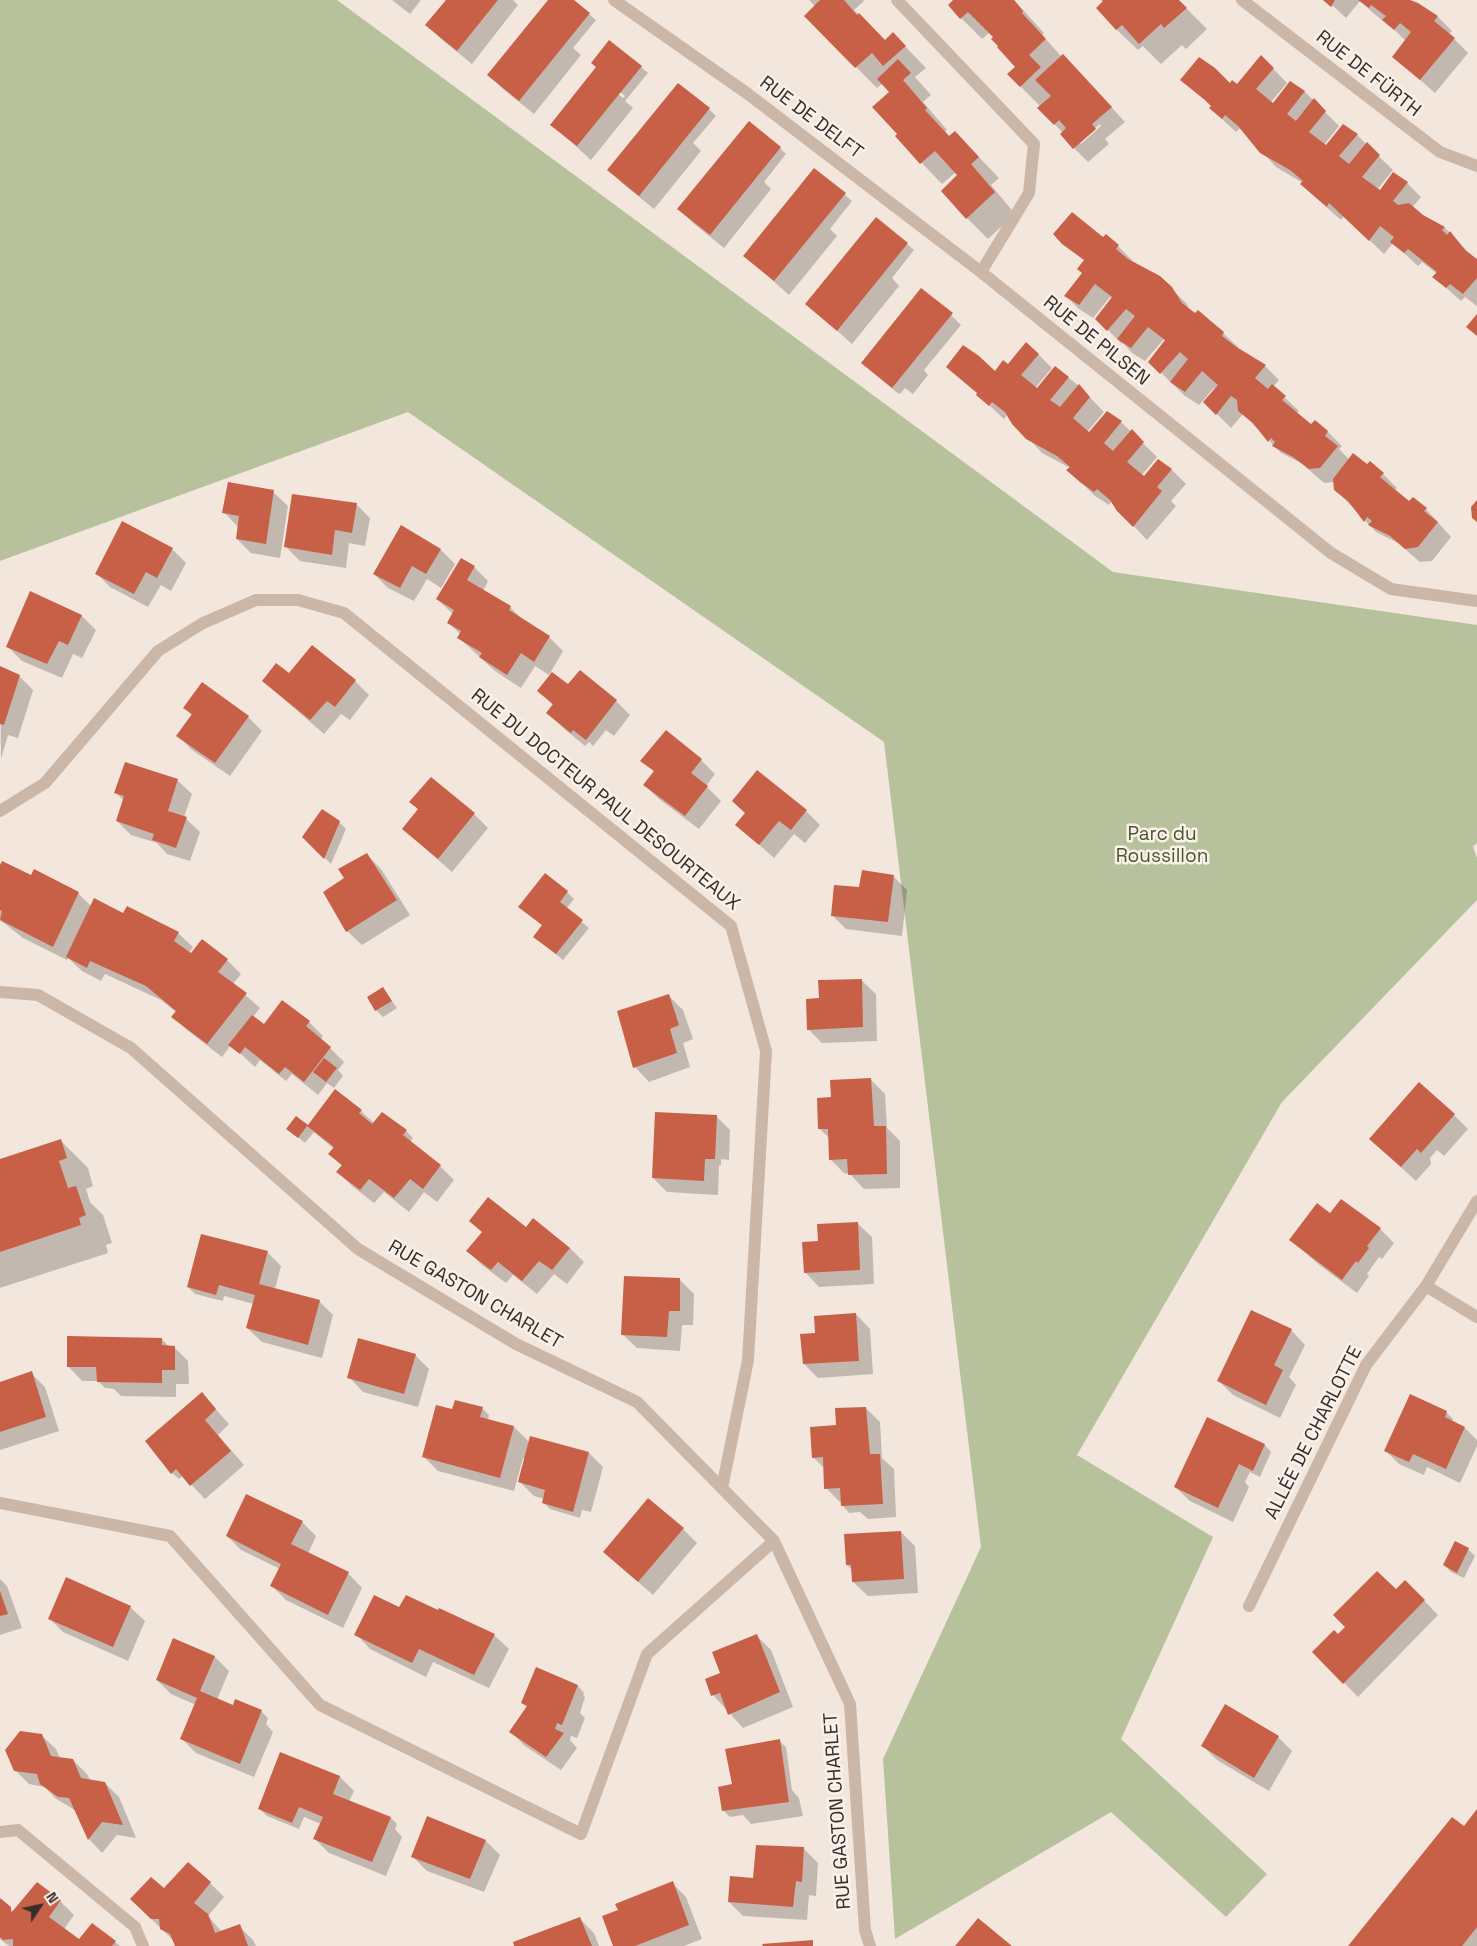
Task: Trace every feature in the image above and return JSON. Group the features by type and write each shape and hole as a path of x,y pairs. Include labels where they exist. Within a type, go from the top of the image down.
{"street":[{"name":"RUE DE DELFT","path":"614,0 748,94 981,272"},
{"path":"897,0 1034,144 1028,193 981,272"},
{"name":"RUE DE FÜRTH","path":"1242,0 1440,152 1477,166"},
{"name":"RUE DE PILSEN","path":"981,272 1331,553 1391,589 1477,601"},
{"name":"RUE DU DOCTEUR PAUL DESOURTEAUX","path":"0,811 45,783 158,651 204,623 256,600 298,600 344,613 731,926 766,1050 748,1360 722,1488"},
{"name":"RUE GASTON CHARLET","path":"0,992 38,995 131,1048 358,1249 516,1344 637,1402 774,1541 850,1704 865,1930 870,1946"},
{"name":"ALLÉE DE CHARLOTTE","path":"1249,1606 1366,1365 1426,1286 1477,1201"},
{"path":"1426,1286 1477,1317"},
{"path":"0,1502 170,1536 320,1705 581,1834 647,1654 774,1541"},
{"path":"0,1832 18,1830 134,1927 143,1946"}],"green space":[{"name":"Parc du Roussillon","path":"0,0 337,0 1113,572 1477,625 1477,843 1473,847 1477,858 1477,900 1282,1102 1077,1455 1213,1537 1121,1739 1267,1874 1226,1917 1111,1812 895,1939 883,1759 981,1547 884,742 408,412 0,561"}],"building":[{"path":"446,0 498,0 457,51 425,25"},
{"path":"548,0 574,0 590,13 519,101 487,75"},
{"path":"820,0 844,0 857,15 859,13 885,40 893,32 906,46 883,66 872,53 855,68 804,16"},
{"path":"953,0 1014,0 1023,11 1022,13 1046,39 1029,55 1041,67 1020,87 1007,74 1015,67 991,39 993,37 968,12 960,19 948,5"},
{"path":"1101,0 1179,0 1187,8 1164,28 1161,24 1139,44 1122,25 1116,30 1096,8 1103,1"},
{"path":"1323,0 1335,0 1331,7"},
{"path":"1358,0 1410,0 1418,3 1438,16 1434,21 1455,38 1420,80 1392,57 1411,32 1400,23 1394,30 1382,20 1386,16 1371,5 1369,8"},
{"path":"609,40 642,66 577,146 550,125 596,67 591,63"},
{"path":"1063,54 1112,107 1092,124 1096,129 1073,149 1060,134 1066,128 1059,120 1054,125 1037,108 1051,96 1035,80"},
{"path":"1261,55 1274,68 1256,89 1273,103 1290,81 1305,91 1287,114 1296,121 1314,98 1326,111 1309,132 1326,145 1343,124 1358,134 1339,156 1349,164 1367,142 1380,155 1362,177 1380,190 1393,172 1408,182 1393,201 1398,205 1409,203 1423,215 1445,227 1442,230 1447,235 1450,231 1465,250 1477,259 1477,278 1463,294 1450,284 1446,288 1432,277 1437,272 1408,249 1404,253 1390,242 1394,237 1380,226 1369,241 1329,203 1327,207 1300,184 1303,181 1290,170 1260,153 1238,126 1225,115 1222,119 1209,108 1211,106 1205,100 1180,80 1199,57 1215,68 1230,83 1232,80 1237,84"},
{"path":"898,59 911,73 903,80 927,108 925,110 949,136 955,131 979,157 971,164 995,192 966,219 941,191 957,175 935,151 920,164 895,136 897,134 872,107 889,92 877,79"},
{"path":"678,83 710,108 639,196 607,170"},
{"path":"749,121 781,147 710,235 677,209"},
{"path":"814,168 846,193 774,281 743,256"},
{"path":"1072,212 1103,237 1106,234 1119,245 1116,249 1128,259 1160,276 1172,287 1182,303 1195,313 1198,310 1224,332 1222,336 1266,365 1255,378 1268,389 1272,384 1286,396 1282,400 1311,424 1315,420 1328,431 1325,436 1338,446 1320,468 1309,469 1293,457 1272,446 1275,442 1271,438 1268,442 1253,423 1238,411 1237,400 1231,396 1216,415 1203,402 1218,385 1202,371 1185,392 1170,382 1188,359 1180,352 1160,374 1148,362 1165,340 1148,327 1131,348 1117,339 1135,316 1126,309 1107,331 1095,319 1112,297 1095,284 1079,305 1064,296 1082,273 1077,269 1084,260 1062,244 1053,234"},
{"path":"876,217 908,243 837,331 805,304"},
{"path":"921,288 953,313 892,388 861,363"},
{"path":"1477,314 1477,336 1466,327"},
{"path":"1026,342 1039,354 1021,375 1037,388 1055,366 1069,377 1050,400 1060,407 1079,384 1090,397 1073,418 1089,432 1107,411 1122,421 1104,443 1113,451 1132,429 1144,442 1127,462 1144,476 1158,459 1172,469 1157,487 1162,491 1133,527 1117,511 1110,500 1097,489 1094,492 1080,482 1066,470 1070,467 1057,456 1026,439 1012,424 1005,412 992,402 989,406 976,395 977,393 946,367 963,345 979,356 995,371 1003,360 1008,364"},
{"path":"1353,453 1367,464 1370,461 1384,473 1380,477 1409,501 1413,497 1427,508 1424,511 1438,522 1418,547 1405,549 1390,536 1368,525 1372,521 1367,517 1364,522 1349,502 1334,490 1333,479"},
{"path":"228,482 274,490 266,544 236,539 239,516 222,513"},
{"path":"292,494 357,503 352,533 335,530 332,555 284,547"},
{"path":"1477,500 1477,522 1472,518 1471,507"},
{"path":"122,521 173,548 157,578 146,572 134,594 95,574"},
{"path":"401,525 441,549 426,574 412,566 400,588 373,574"},
{"path":"461,558 475,566 467,580 511,606 509,610 550,636 534,662 521,653 507,675 479,657 482,653 457,638 461,631 447,623 454,610 436,599"},
{"path":"30,591 82,615 68,645 59,641 47,664 6,647"},
{"path":"312,645 356,680 335,707 327,701 310,720 262,681 276,663 289,673"},
{"path":"0,666 20,675 4,725 0,724"},
{"path":"580,670 617,700 586,740 573,730 571,733 546,713 553,704 537,691 552,672 568,684"},
{"path":"202,682 249,716 215,763 176,736 192,714 183,708"},
{"path":"666,730 702,759 691,773 708,786 685,816 643,785 654,771 640,761"},
{"path":"125,762 178,779 168,811 187,817 176,848 152,840 154,834 116,821 124,796 114,793"},
{"path":"757,770 807,810 791,830 779,821 759,845 735,825 745,813 732,801"},
{"path":"431,777 475,813 438,859 402,829 418,809 409,802"},
{"path":"322,809 340,821 324,859 302,837"},
{"path":"367,853 397,900 346,932 323,892 344,878 338,869"},
{"path":"2,861 31,875 34,869 79,892 53,947 0,920 2,911 0,910 0,865"},
{"path":"862,870 894,875 888,922 831,916 834,885 859,887"},
{"path":"545,873 568,891 560,902 583,920 556,954 533,937 542,925 518,907"},
{"path":"94,898 123,913 127,906 179,932 174,941 191,953 202,939 228,959 218,972 247,993 207,1044 171,1017 176,1011 146,986 90,961 87,968 66,957"},
{"path":"862,979 863,1027 807,1030 806,999 819,998 818,980"},
{"path":"383,987 392,1001 375,1011 367,997"},
{"path":"669,994 679,1025 670,1029 677,1053 633,1068 617,1011"},
{"path":"282,1000 310,1021 306,1026 331,1047 304,1082 285,1067 279,1074 245,1047 240,1054 228,1045 252,1015 264,1024"},
{"path":"324,1058 337,1068 326,1082 313,1072"},
{"path":"871,1078 874,1126 886,1126 887,1174 848,1175 847,1159 829,1160 828,1129 818,1129 817,1098 831,1097 830,1080"},
{"path":"1419,1082 1455,1114 1421,1153 1417,1149 1401,1167 1369,1139"},
{"path":"335,1089 362,1110 359,1113 372,1124 382,1112 407,1130 403,1135 441,1165 423,1189 410,1179 394,1198 369,1179 360,1190 336,1172 342,1165 328,1154 334,1147 307,1126 298,1138 286,1129 296,1116 308,1125"},
{"path":"655,1112 717,1115 715,1159 705,1159 704,1181 652,1178"},
{"path":"61,1139 67,1158 59,1161 68,1188 76,1186 86,1215 79,1218 81,1225 0,1252 0,1159"},
{"path":"488,1197 526,1227 533,1218 570,1248 552,1270 539,1261 522,1281 498,1262 491,1270 466,1251 482,1232 469,1221"},
{"path":"1341,1199 1381,1228 1367,1246 1369,1248 1358,1263 1356,1261 1342,1280 1289,1240 1317,1203 1330,1213"},
{"path":"858,1222 860,1270 804,1273 802,1242 818,1241 817,1224"},
{"path":"201,1234 268,1251 259,1284 320,1300 308,1345 246,1328 255,1295 219,1285 216,1295 187,1287"},
{"path":"624,1276 680,1278 680,1311 669,1311 667,1337 621,1335"},
{"path":"1251,1310 1292,1329 1274,1365 1283,1370 1266,1405 1217,1381"},
{"path":"856,1313 859,1361 803,1364 800,1334 815,1333 814,1316"},
{"path":"67,1336 162,1338 162,1345 175,1346 175,1370 162,1370 162,1383 97,1382 96,1367 67,1367"},
{"path":"358,1338 416,1354 404,1394 347,1378"},
{"path":"32,1371 46,1417 0,1432 0,1382"},
{"path":"202,1392 216,1409 205,1420 231,1451 190,1486 176,1469 171,1474 145,1441"},
{"path":"1410,1394 1447,1411 1445,1417 1465,1427 1446,1469 1413,1454 1409,1462 1384,1451"},
{"path":"455,1400 483,1407 480,1417 514,1426 500,1478 422,1457 436,1405 452,1409"},
{"path":"866,1407 870,1454 880,1454 883,1504 841,1506 840,1488 824,1489 823,1457 812,1458 810,1427 836,1425 835,1408"},
{"path":"1207,1417 1265,1444 1253,1471 1239,1464 1218,1508 1174,1487"},
{"path":"530,1436 589,1452 573,1512 542,1503 545,1490 518,1482"},
{"path":"246,1494 303,1521 291,1544 349,1572 328,1615 270,1586 281,1564 226,1536"},
{"path":"648,1498 684,1528 638,1582 603,1552"},
{"path":"901,1531 904,1579 852,1582 851,1565 846,1565 844,1534"},
{"path":"1455,1541 1469,1548 1457,1573 1443,1565"},
{"path":"1377,1571 1396,1589 1405,1580 1425,1600 1343,1684 1312,1652 1334,1630 1338,1634 1345,1627 1333,1615"},
{"path":"66,1577 131,1606 113,1647 48,1619"},
{"path":"0,1591 8,1614 0,1616"},
{"path":"374,1595 399,1607 406,1595 495,1634 474,1675 419,1649 412,1663 354,1635"},
{"path":"757,1634 780,1692 728,1715 720,1693 711,1696 705,1679 720,1673 712,1652"},
{"path":"173,1638 215,1656 200,1691 233,1705 235,1699 262,1710 240,1764 180,1739 197,1698 156,1680"},
{"path":"536,1667 578,1685 562,1725 557,1723 555,1729 564,1733 546,1757 509,1732 527,1706 521,1703"},
{"path":"1225,1704 1279,1736 1254,1778 1201,1746"},
{"path":"20,1731 42,1734 51,1756 73,1759 81,1778 105,1782 123,1825 102,1822 88,1840 69,1798 58,1797 40,1784 37,1774 14,1771 5,1750"},
{"path":"780,1739 789,1802 722,1811 718,1787 732,1784 725,1749"},
{"path":"280,1752 340,1776 333,1794 391,1817 372,1862 313,1839 323,1817 299,1807 292,1823 258,1809"},
{"path":"1477,1809 1477,1927 1462,1946 1348,1946 1452,1817 1464,1826"},
{"path":"427,1816 486,1840 470,1879 411,1857"},
{"path":"756,1845 804,1847 802,1882 796,1881 793,1907 728,1902 730,1876 753,1878"},
{"path":"188,1862 211,1882 194,1903 208,1914 215,1933 240,1924 248,1946 175,1946 170,1934 160,1929 159,1919 151,1919 130,1899 151,1877 164,1888"},
{"path":"673,1881 689,1925 635,1946 613,1946 602,1916 618,1910 615,1904"},
{"path":"37,1882 61,1900 49,1917 79,1939 92,1923 116,1941 112,1946 13,1946 13,1939 3,1940 0,1937 0,1898 11,1907 11,1913"},
{"path":"580,1917 592,1946 514,1946 513,1942"},
{"path":"978,1918 1012,1946 955,1946"},
{"path":"813,1940 813,1946 763,1946 762,1944"}]}
